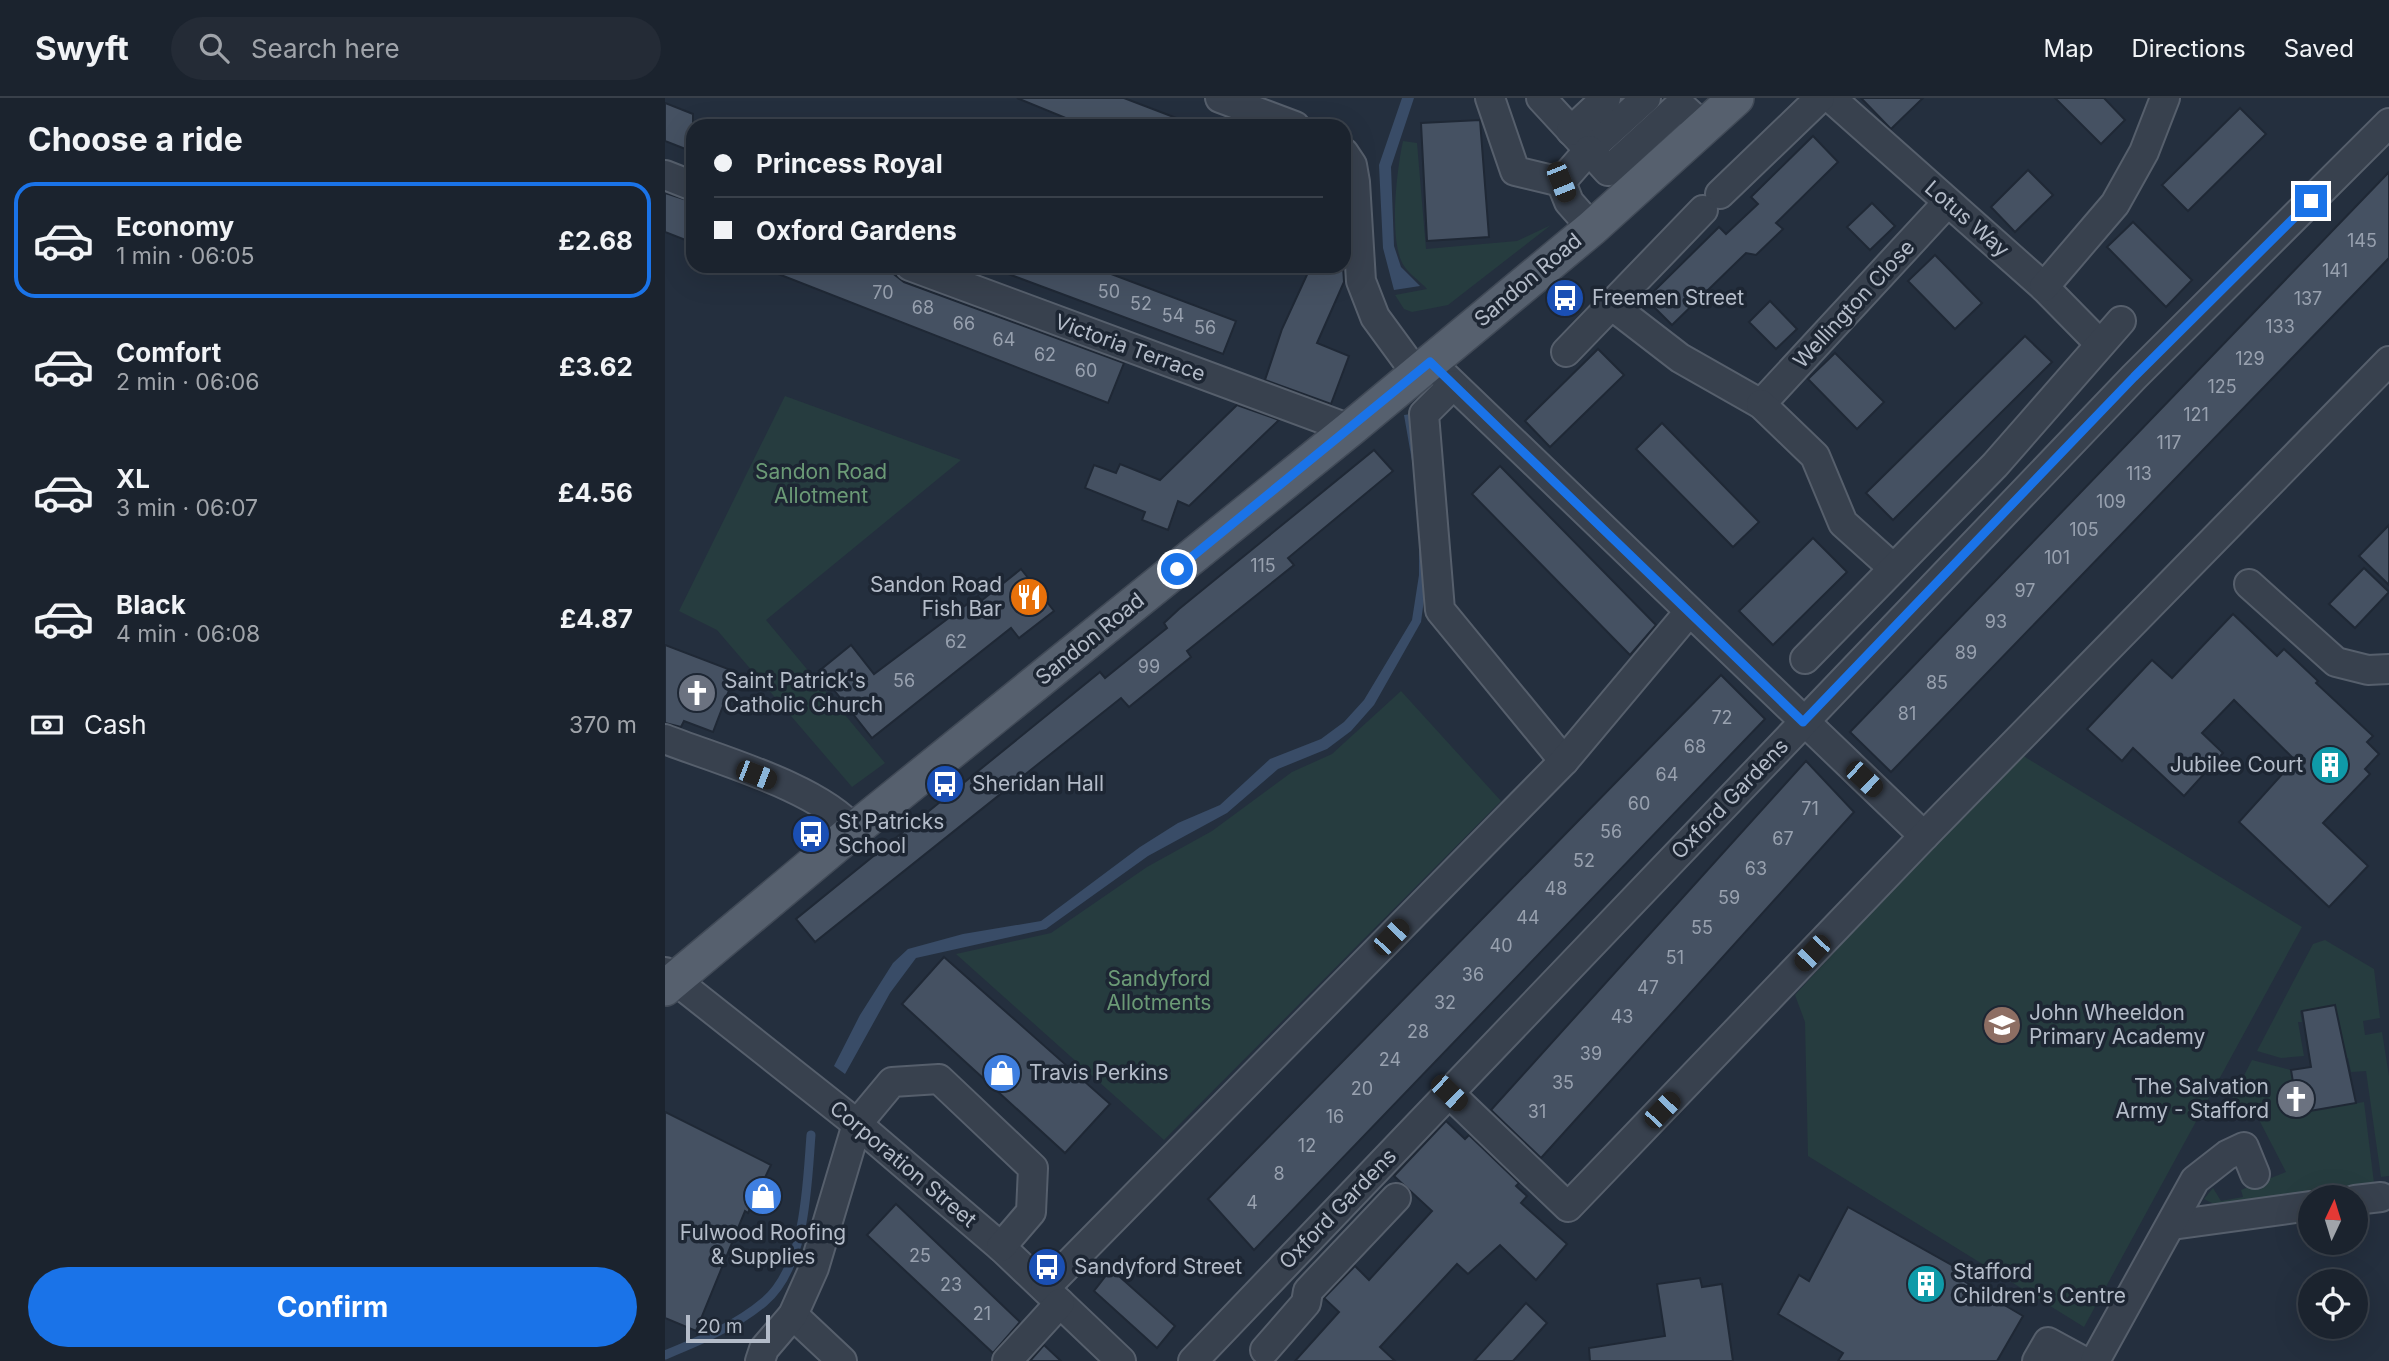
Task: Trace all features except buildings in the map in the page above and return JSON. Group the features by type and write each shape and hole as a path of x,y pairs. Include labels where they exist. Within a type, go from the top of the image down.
{"main road":[{"name":"Sandon Road","path":"669,979 1350,429 1433,373 1736,98"}],"street":[{"path":"1220,98 1276,119"},
{"path":"1490,98 1515,171 1561,182"},
{"path":"1564,118 1606,98"},
{"path":"1564,118 1646,98"},
{"path":"1566,352 1610,303 1711,202 1820,98"},
{"name":"Lotus Way","path":"1831,98 2044,287 2100,344"},
{"path":"2044,287 2115,204 2144,152 2165,98"},
{"path":"1564,118 1608,171 1676,101 1705,128"},
{"path":"1564,118 1561,182 1569,202 1592,228"},
{"name":"Oxford Gardens","path":"1193,1361 2134,377 2389,123"},
{"path":"1351,164 1355,182 1361,281 1375,317 1924,836"},
{"path":"665,175 686,183"},
{"name":"Wellington Close","path":"1761,404 1947,203"},
{"name":"Victoria Terrace","path":"929,273 1350,429"},
{"path":"1610,303 1680,358 1761,404 1815,456 1843,523 1892,567"},
{"path":"1805,659 1892,567 1995,465 2121,321"},
{"path":"1449,1093 1568,1207 1924,836 2389,361"},
{"path":"1433,373 1424,414 1440,610 1564,761"},
{"path":"2249,584 2336,662 2368,670 2389,669"},
{"path":"1007,1361 1053,1296 1564,761 1689,612"},
{"path":"665,739 802,793 842,816 853,830"},
{"name":"Corporation Street","path":"669,979 857,1124 1001,1247 1121,1361"},
{"path":"760,1361 764,1349 793,1315 814,1269 857,1124 892,1082 939,1079 1033,1168 1031,1212 1001,1247"},
{"path":"2095,1361 2195,1180 2227,1155 2240,1138 2255,1174"},
{"path":"1232,1321 1260,1355 1306,1303 1308,1291 1396,1198"},
{"path":"2172,1225 2298,1208"},
{"path":"793,1315 842,1361"},
{"path":"2037,1361 2048,1342 2083,1361"}],"green space":[{"path":"1403,141 1417,143 1426,249 1517,241 1551,225 1448,305 1412,312 1404,309 1395,295 1427,289 1404,266 1396,240 1396,186"},
{"name":"Sandon Road Allotment","path":"785,396 961,460 766,620 885,763 852,787 717,630 679,611"},
{"name":"Sandyford Allotments","path":"1401,691 1501,801 1164,1140 956,954 1051,933 1147,867 1212,831 1292,772 1332,754"},
{"name":"John Wheeldon Primary Academy","path":"2017,752 2302,927 2084,1327 1808,1156 1805,1022 1795,995"},
{"path":"2325,940 2374,969 2380,1018 2363,1021 2365,1035 2382,1032 2389,1076 2389,1176 2381,1177 2366,1071 2351,1072 2348,1058 2344,1058 2335,1005 2300,1011 2302,1022 2298,1022 2304,1056 2281,1058 2257,1051 2313,944"},
{"path":"2252,1060 2291,1070 2298,1113 2364,1102 2374,1183 2298,1185 2298,1197 2222,1208 2204,1199 2213,1188 2221,1201 2243,1197 2241,1190 2286,1172 2254,1110 2232,1116 2224,1114"}],"water":[{"path":"1402,98 1414,98 1391,167 1394,246 1401,267 1420,286 1394,290 1383,248 1379,165"},
{"path":"1418,413 1427,577 1421,622 1374,705 1351,731 1327,749 1278,769 1227,813 1148,856 1046,929 916,958 890,993 845,1074 834,1066 860,1015 893,963 908,949 963,934 1041,921 1140,847 1178,823 1220,805 1270,759 1321,739 1344,722 1364,700 1412,620 1419,575 1419,501 1404,415"}],"waterway":[{"path":"665,1355 729,1326 764,1302 778,1287 789,1268 802,1224 811,1135"}],"place":[{"name":"Freemen Street","path":"1565,298"},
{"name":"Sandon Road Fish Bar","path":"1029,597"},
{"name":"Saint Patrick's Catholic Church","path":"697,693"},
{"name":"Jubilee Court","path":"2330,765"},
{"name":"Sheridan Hall","path":"945,784"},
{"name":"St Patricks School","path":"811,834"},
{"name":"John Wheeldon Primary Academy","path":"2002,1025"},
{"name":"Travis Perkins","path":"1002,1073"},
{"name":"The Salvation Army - Stafford","path":"2296,1099"},
{"name":"Fulwood Roofing & Supplies","path":"763,1196"},
{"name":"Sandyford Street","path":"1047,1267"},
{"name":"Stafford Children's Centre","path":"1926,1284"}],"route":[{"path":"1177,569 1430,362 1803,722 2134,377 2311,201"}]}
